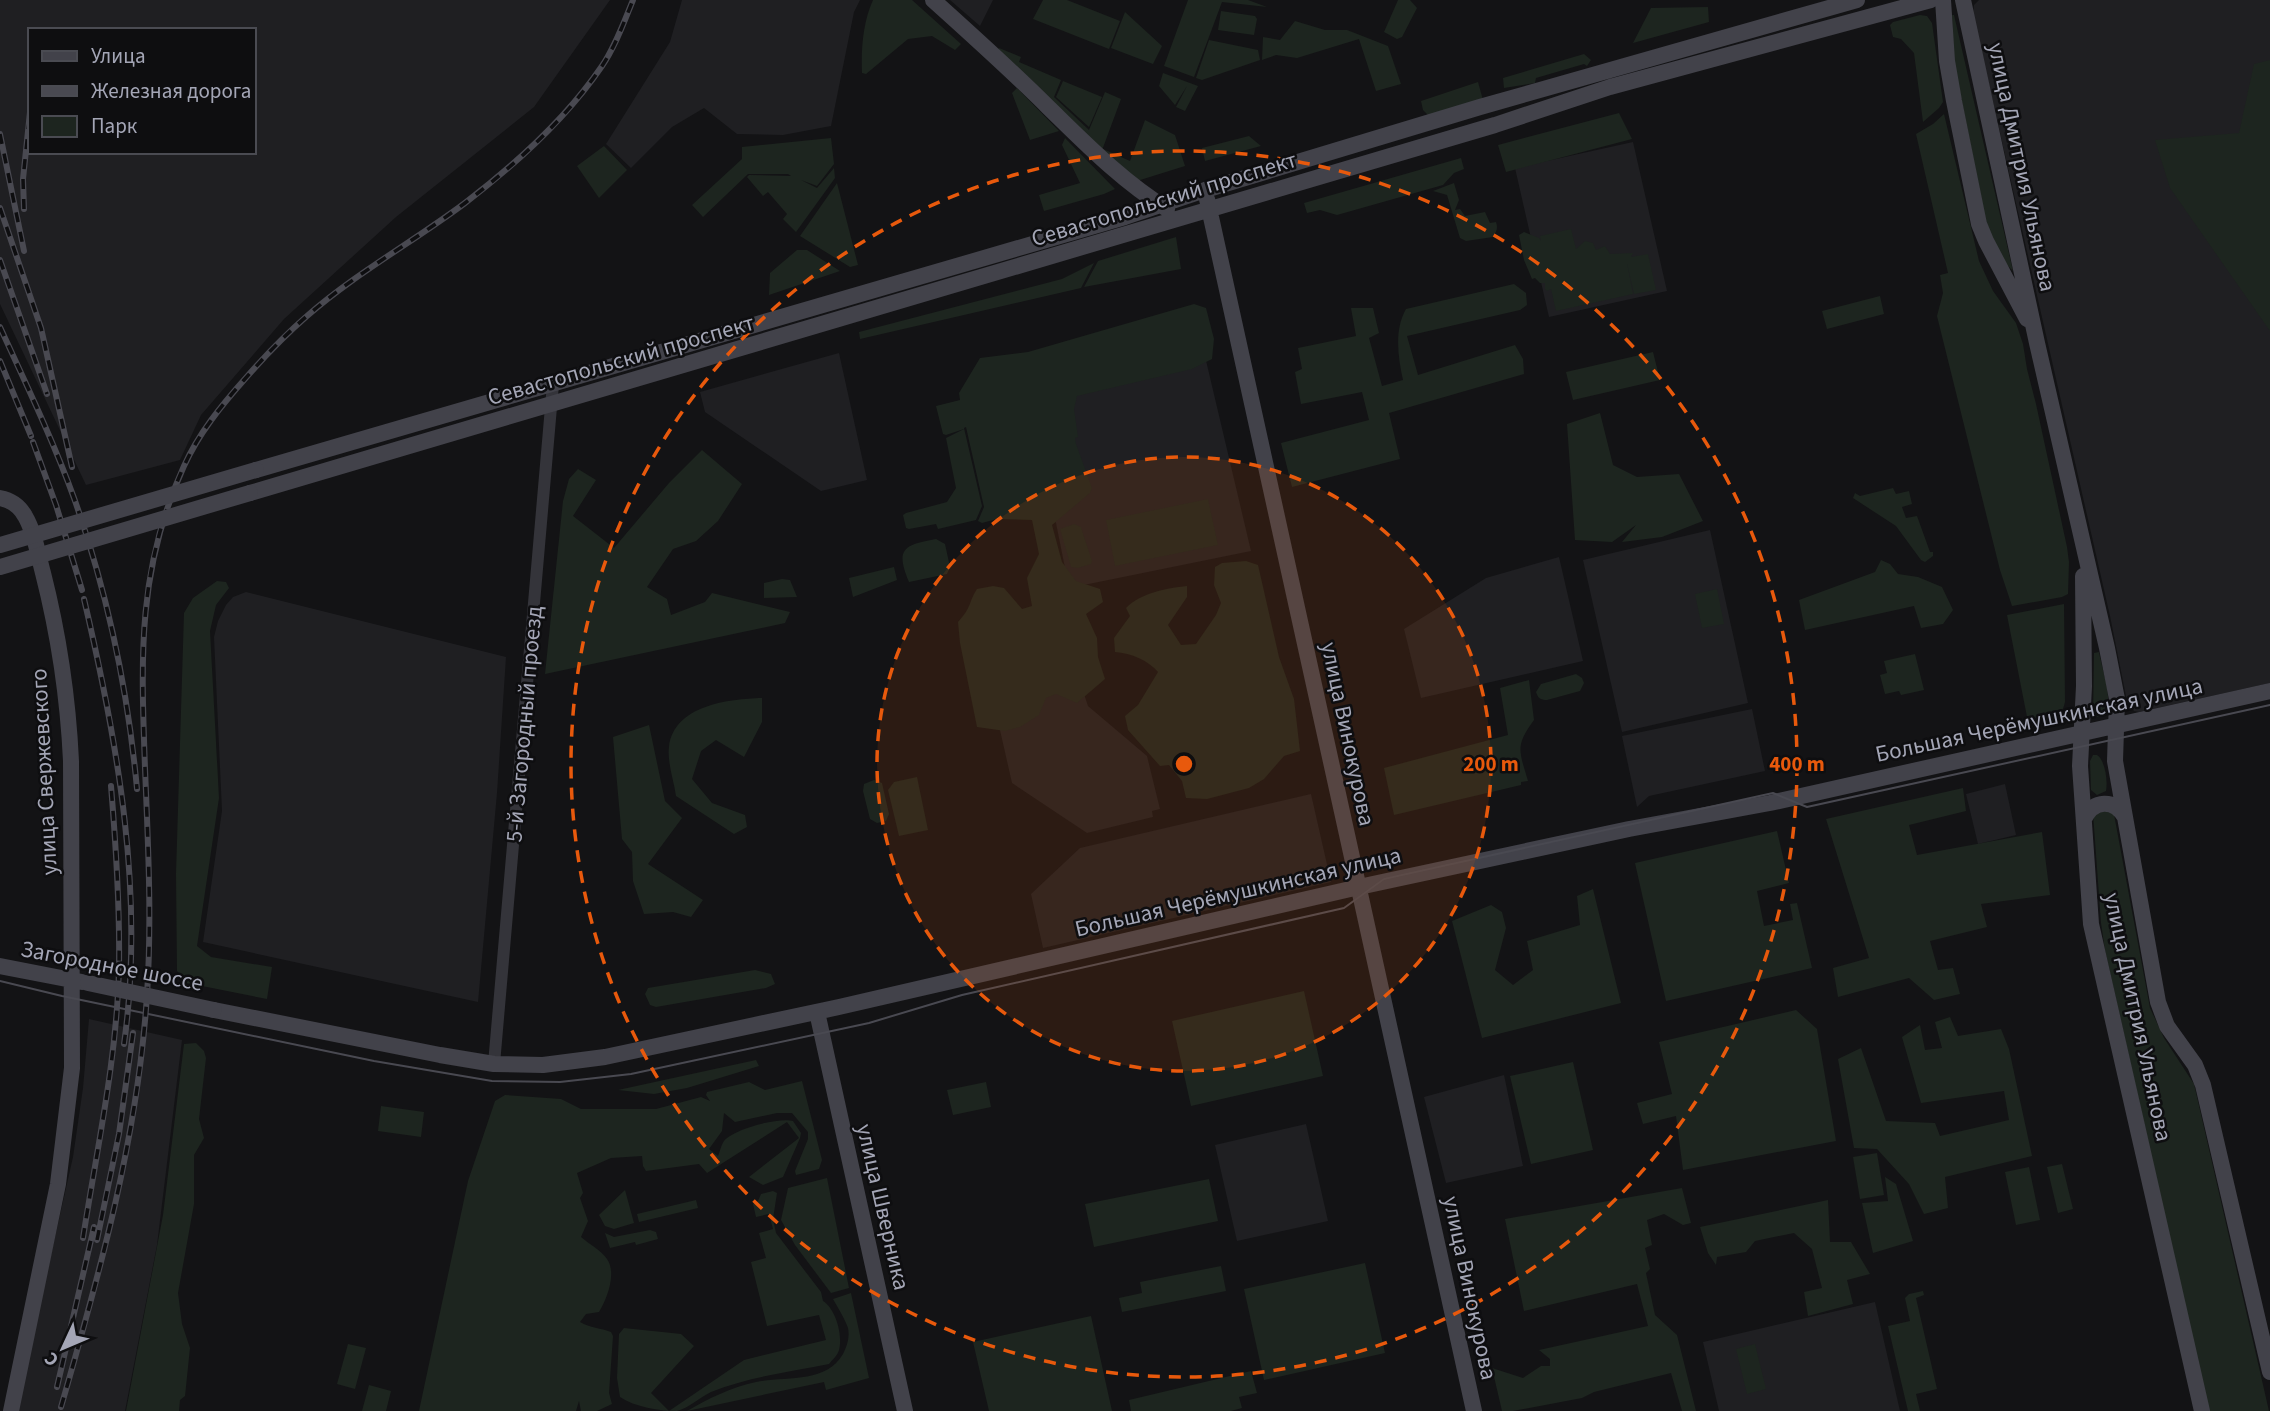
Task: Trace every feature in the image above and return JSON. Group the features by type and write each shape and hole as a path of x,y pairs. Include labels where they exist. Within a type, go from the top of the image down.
{"main road":[{"path":"933,0 1102,160 1132,186 1181,218"},
{"name":"Севастопольский проспект","path":"0,545 1162,206 1205,190 1480,107 1857,0"},
{"name":"Севастопольский проспект","path":"0,567 1495,125 1610,87 1931,0"},
{"name":"улица Дмитрия Ульянова","path":"1943,0 1947,61 1979,224 2037,343"},
{"name":"улица Дмитрия Ульянова","path":"1964,0 2114,687 2117,711 2114,750 2158,1002 2167,1026 2195,1065 2203,1085 2270,1373"},
{"name":"улица Винокурова","path":"1205,190 1474,1411"},
{"name":"улица Свержевского","path":"0,498 14,503 20,509 34,537 63,663 69,711 80,981 58,1184 11,1411"},
{"name":"улица Дмитрия Ульянова","path":"2082,542 2082,791 2091,924 2202,1411"},
{"name":"Большая Черёмушкинская улица","path":"214,1010 494,1064 543,1065 605,1058 1359,887 1629,829 1785,799 2270,691"},
{"path":"2082,791 2091,797 2103,797 2113,792 2119,782"},
{"path":"2084,819 2091,808 2104,803 2117,807 2125,817"},
{"name":"Загородное шоссе","path":"0,966 214,1010"},
{"name":"улица Шверника","path":"817,1012 905,1411"}],"street":[{"name":"5-й Загородный проезд","path":"494,1064 553,384"},
{"path":"405,426 414,427 419,433 418,441 411,446"}],"shaded area":[{"path":"0,0 610,0 534,107 396,217 284,319 201,415 180,460 86,485 0,304"},
{"path":"682,0 860,0 854,12 831,126 783,135 737,134 704,108 672,127 631,168 606,144 670,42"},
{"path":"950,0 993,0 980,26"},
{"path":"1979,0 2270,0 2270,683 2139,712 2134,711 2127,701 1973,14 1974,5"},
{"path":"1633,142 1667,291 1549,317 1515,168"},
{"path":"1204,352 1251,551 1069,588 1056,523 1040,491 1016,394"},
{"path":"839,353 867,480 821,491 705,412 700,392"},
{"path":"1710,530 1748,703 1622,732 1583,560"},
{"path":"1559,557 1583,661 1421,698 1404,629 1486,578"},
{"path":"246,592 506,657 478,1002 203,942 222,811 214,637 226,605 233,597"},
{"path":"1072,658 1088,706 1147,756 1160,809 1152,811 1153,817 1087,833 1012,783 985,664"},
{"path":"1752,709 1765,771 1649,796 1637,807 1622,736"},
{"path":"2005,784 2016,835 1978,844 1966,794"},
{"path":"1311,794 1331,882 1043,948 1031,894 1080,848"},
{"path":"89,1019 182,1040 157,1245 125,1411 16,1411 73,1157"},
{"path":"1504,1075 1523,1166 1446,1183 1424,1097"},
{"path":"1306,1124 1328,1221 1237,1241 1215,1145"},
{"path":"1875,1302 1900,1411 1719,1411 1703,1342"}],"green space":[{"path":"873,0 912,0 961,44 955,50 932,36 908,39 866,74 862,73 863,35"},
{"path":"1043,0 1067,0 1120,21 1109,49 1033,19"},
{"path":"1188,0 1248,0 1267,7 1222,2 1194,77 1164,66"},
{"path":"1398,0 1410,0 1417,8 1402,37 1397,39 1384,32"},
{"path":"1708,7 1709,22 1633,43 1651,8"},
{"path":"1221,11 1255,16 1257,19 1254,35 1218,30"},
{"path":"1125,12 1162,46 1153,64 1111,48"},
{"path":"1920,15 1927,16 1932,23 1943,102 1923,122 1914,53 1901,39 1893,37 1890,25"},
{"path":"1952,15 2013,271 2000,254 1986,221 1954,62"},
{"path":"1295,21 1325,30 1347,30 1388,46 1401,84 1376,91 1359,39 1297,58 1276,55 1262,60 1263,37 1280,40"},
{"path":"1209,40 1258,50 1260,60 1202,80 1196,78"},
{"path":"999,48 1021,57 1019,62 1061,80 1054,97 1089,130 1105,92 1121,99 1101,153 1103,149 1130,161 1145,120 1175,135 1185,166 1137,181 1100,154 996,54"},
{"path":"1584,54 1591,60 1587,66 1584,64 1536,78 1535,83 1504,88 1503,78"},
{"path":"2270,60 2270,331 2170,188 2155,140 2239,133 2254,64"},
{"path":"1163,73 1198,86 1185,111 1176,107 1187,86 1175,105 1159,86"},
{"path":"1063,81 1102,97 1089,127 1056,97"},
{"path":"1478,82 1483,100 1430,117 1423,110 1421,101"},
{"path":"1017,88 1059,131 1030,140 1012,93"},
{"path":"1619,113 1632,139 1506,172 1498,145"},
{"path":"1944,114 1979,261 1993,291 2016,323 2023,344 2067,547 2068,594 2062,597 2012,606 2000,570 1937,316 1943,293 1940,275 1948,273 1916,134"},
{"path":"1249,136 1261,146 1205,161 1202,148"},
{"path":"831,138 834,164 817,186 801,180 817,188 834,168 835,178 796,232 783,219 787,214 768,192 763,196 747,177 791,176 788,174 748,174 703,217 692,205 742,159 742,147"},
{"path":"1065,138 1115,189 1044,211 1039,195 1080,183 1062,145"},
{"path":"604,146 627,170 599,198 577,166"},
{"path":"1461,158 1464,169 1454,173 1443,185 1337,215 1320,210 1307,213 1304,203"},
{"path":"837,183 858,265 850,267 800,236"},
{"path":"1454,183 1459,200 1455,210 1460,209 1465,216 1485,212 1490,223 1496,222 1497,230 1493,237 1466,241 1460,238 1447,195 1433,191"},
{"path":"1571,229 1576,249 1585,241 1593,243 1596,250 1605,246 1610,254 1633,253 1631,257 1648,254 1656,290 1634,294 1627,263 1633,294 1556,311 1551,289 1547,291 1545,283 1532,279 1524,260 1519,235 1524,232 1541,241 1540,236"},
{"path":"1176,237 1181,269 1084,287 1098,261"},
{"path":"797,250 807,250 840,271 769,295 770,273"},
{"path":"1094,263 1081,288 860,339 859,332 1062,279"},
{"path":"1514,284 1526,293 1527,305 1520,310 1407,336 1418,375 1515,345 1523,359 1524,374 1389,413 1400,459 1292,487 1281,443 1369,420 1362,392 1301,404 1295,372 1302,369 1298,348 1356,336 1351,308 1373,308 1379,333 1369,338 1382,386 1403,380 1398,335 1406,309"},
{"path":"1880,296 1884,314 1827,329 1822,311"},
{"path":"1194,304 1206,308 1214,339 1212,359 1192,369 1077,396 1074,409 1078,437 1075,438 1092,488 1090,493 1052,525 1062,562 1076,581 1100,589 1103,602 1086,614 1097,638 1098,657 1105,679 1077,703 1056,694 1046,698 1039,715 1020,727 1005,731 977,727 958,622 977,589 993,586 1004,588 1022,609 1032,606 1027,578 1039,554 1032,520 978,521 984,507 966,427 964,428 982,506 976,520 938,529 936,524 906,528 903,515 947,502 956,488 946,438 964,429 943,434 936,406 960,400 959,393 980,358 1028,352"},
{"path":"1653,352 1660,380 1573,400 1566,372"},
{"path":"1600,413 1613,465 1637,477 1679,474 1703,521 1662,537 1622,542 1636,525 1612,542 1575,540 1567,424"},
{"path":"702,450 742,484 718,521 696,541 673,549 647,587 667,599 671,615 705,602 712,593 790,612 785,623 545,674 563,501 569,479 578,469 596,480 573,516 614,548 669,483"},
{"path":"1893,488 1896,494 1909,491 1912,504 1902,507 1906,518 1917,516 1930,552 1933,552 1933,556 1925,562 1896,526 1853,498 1855,493 1860,496"},
{"path":"1208,499 1218,545 1115,566 1106,520"},
{"path":"1074,524 1081,527 1092,561 1091,564 1078,568 1071,567 1060,529"},
{"path":"936,539 945,544 950,567 947,574 909,582 903,561 906,550 917,543"},
{"path":"1881,560 1890,564 1898,574 1918,577 1942,587 1953,610 1943,624 1921,628 1914,606 1805,630 1799,600 1875,572"},
{"path":"1246,561 1258,565 1279,657 1294,699 1300,751 1284,756 1264,779 1249,788 1207,799 1186,798 1182,781 1169,765 1160,766 1128,730 1125,716 1138,705 1158,672 1139,658 1115,652 1114,638 1130,616 1126,608 1132,603 1154,592 1187,586 1187,597 1168,625 1181,645 1196,644 1221,603 1214,585 1215,567 1222,563"},
{"path":"894,567 897,580 853,597 849,578"},
{"path":"790,580 797,597 764,598 764,583"},
{"path":"217,581 226,582 229,588 216,605 210,631 219,798 197,946 211,957 272,967 267,999 187,983 177,971 176,874 184,613 193,598"},
{"path":"1717,589 1724,624 1702,628 1695,594"},
{"path":"2064,604 2065,702 2060,714 2052,722 2029,727 2007,615"},
{"path":"2099,652 2108,692 2108,708 2106,715 2093,718 2094,653"},
{"path":"1915,654 1924,690 1901,695 1899,691 1885,694 1880,675 1887,673 1884,661"},
{"path":"1576,674 1584,683 1580,691 1547,700 1538,696 1536,692 1541,684"},
{"path":"1529,680 1534,720 1520,749 1528,781 1521,782 1521,785 1394,815 1384,768 1508,735 1500,688"},
{"path":"762,698 762,722 744,757 716,740 701,751 692,779 712,803 745,815 747,827 734,834 676,796 669,747 673,733 692,713 719,703"},
{"path":"649,725 665,801 682,818 648,864 703,900 691,917 673,912 644,914 633,881 632,852 622,839 613,737"},
{"path":"2093,755 2097,755 2102,761 2106,777 2106,791 2097,795 2091,790 2090,761"},
{"path":"917,777 928,830 899,836 888,790 894,782"},
{"path":"874,780 882,783 889,814 886,821 877,823 870,819 863,791 864,784"},
{"path":"1963,788 1966,811 1909,825 1917,855 2042,832 2050,895 1981,904 1987,927 1930,941 1938,970 1953,968 1960,994 1934,1000 1909,978 1838,997 1833,968 1869,958 1826,819"},
{"path":"2113,809 2150,1008 2164,1038 2194,1084 2269,1411 2209,1411 2105,950 2093,813"},
{"path":"1777,831 1789,883 1757,891 1764,926 1793,920 1790,904 1797,903 1812,968 1666,1001 1635,863"},
{"path":"1593,889 1621,1003 1482,1038 1452,921 1491,905 1502,912 1506,928 1495,970 1513,985 1533,970 1527,941 1580,925 1577,896"},
{"path":"755,970 771,974 775,984 766,988 656,1007 650,1005 645,994 648,988"},
{"path":"1304,991 1323,1076 1191,1106 1172,1021"},
{"path":"1796,1010 1817,1029 1836,1141 1683,1170 1676,1116 1643,1124 1637,1103 1672,1094 1659,1042"},
{"path":"1950,1017 1958,1036 2001,1029 2009,1049 2032,1156 1945,1177 1948,1208 1924,1214 1909,1184 1877,1149 1854,1148 1838,1059 1861,1048 1886,1121 1935,1123 1940,1136 2009,1120 2004,1091 1921,1103 1902,1037 1920,1025 1925,1050 1942,1048 1935,1022"},
{"path":"196,1043 204,1051 206,1058 199,1119 204,1138 194,1155 194,1204 178,1293 182,1324 190,1348 185,1396 180,1400 179,1411 126,1411 163,1215 184,1044"},
{"path":"756,1060 759,1066 687,1088 654,1094 618,1090"},
{"path":"1573,1062 1593,1150 1531,1164 1510,1076"},
{"path":"802,1081 822,1160 819,1169 796,1175 808,1132 792,1113 777,1113 735,1122 724,1113 722,1131 709,1149 718,1156 724,1141 737,1132 767,1122 793,1121 801,1133 800,1138 783,1177 763,1185 749,1177 799,1138 787,1122 707,1173 699,1164 646,1171 642,1156 611,1158 577,1173 583,1193 580,1198 588,1221 581,1237 604,1256 611,1271 608,1293 599,1312 586,1314 580,1322 611,1332 613,1336 609,1393 612,1404 597,1411 581,1411 579,1401 576,1411 419,1411 468,1181 495,1101 505,1095 561,1099 581,1109 656,1109 701,1097 710,1101 707,1092 749,1082 765,1090"},
{"path":"986,1082 991,1107 953,1115 947,1090"},
{"path":"381,1106 424,1112 421,1137 378,1131"},
{"path":"1877,1153 1884,1195 1860,1199 1853,1157"},
{"path":"2062,1164 2073,1209 2058,1213 2047,1167"},
{"path":"2029,1167 2040,1220 2016,1225 2005,1172"},
{"path":"1885,1177 1896,1184 1913,1241 1873,1253 1862,1203 1888,1201"},
{"path":"827,1178 849,1288 831,1293 795,1245 781,1220 788,1188"},
{"path":"1209,1179 1218,1221 1094,1247 1085,1204"},
{"path":"1682,1188 1691,1223 1683,1225 1664,1214 1647,1220 1652,1245 1645,1248 1650,1269 1646,1273 1655,1315 1677,1335 1696,1411 1682,1411 1671,1373 1594,1392 1582,1398 1502,1411 1492,1368 1523,1378 1541,1366 1550,1366 1550,1359 1539,1350 1648,1326 1637,1284 1524,1311 1505,1219"},
{"path":"625,1190 634,1223 614,1229 605,1226 599,1215"},
{"path":"773,1191 777,1193 773,1219 776,1233 832,1310 839,1330 838,1352 829,1364 739,1382 711,1392 681,1410 669,1411 744,1360 826,1340 819,1315 767,1326 751,1262 766,1258 759,1233 773,1229 769,1214 756,1217 753,1204 761,1194"},
{"path":"696,1200 698,1208 639,1222 637,1214"},
{"path":"1828,1200 1830,1242 1851,1242 1870,1274 1847,1280 1853,1304 1808,1316 1804,1292 1822,1288 1812,1249 1794,1233 1755,1241 1746,1252 1717,1257 1716,1265 1708,1253 1700,1227"},
{"path":"650,1230 656,1232 658,1239 610,1248 605,1233 614,1237"},
{"path":"1365,1263 1385,1353 1264,1380 1244,1289"},
{"path":"1221,1266 1226,1291 1122,1312 1119,1298 1142,1293 1140,1282"},
{"path":"1923,1291 1924,1295 1916,1298 1937,1389 1916,1394 1920,1411 1908,1411 1888,1326 1910,1321 1905,1298 1909,1294"},
{"path":"851,1293 869,1378 826,1390 824,1382 687,1411 738,1387 756,1382 804,1377 836,1364 846,1348 849,1332 833,1299"},
{"path":"1091,1316 1112,1411 989,1411 973,1342"},
{"path":"624,1328 681,1334 694,1346 651,1393 669,1411 640,1406 620,1397 617,1378 619,1334"},
{"path":"348,1344 366,1348 355,1389 337,1384"},
{"path":"1755,1344 1766,1389 1747,1394 1736,1349"},
{"path":"1251,1371 1257,1393 1239,1397 1242,1408 1231,1411 1131,1411 1129,1400"},
{"path":"369,1385 391,1391 386,1411 362,1411"}],"tram line":[{"path":"0,981 374,1061 492,1081 560,1082 631,1074 869,1023 962,995 1344,908 1384,879 1773,793 1807,807 2270,705"}],"railway":[{"path":"61,1407 115,1203 142,1048 149,938 143,689 145,614 158,541 184,466 204,431 227,400 299,324 345,286 465,203 503,173 556,122 588,86 607,59 633,0"},
{"path":"24,209 23,179 28,131"},
{"path":"0,134 24,251"},
{"path":"0,208 41,328 72,467"},
{"path":"0,260 47,394"},
{"path":"0,327 66,476 86,533 122,678 137,789"},
{"path":"0,361 31,436"},
{"path":"33,442 82,590"},
{"path":"84,599 108,709 125,820 131,932 130,988 124,1044"},
{"path":"83,1238 106,1103 117,1002 118,899 111,786"},
{"path":"97,1240 119,1134 133,1033"},
{"path":"57,1387 94,1227"}]}
